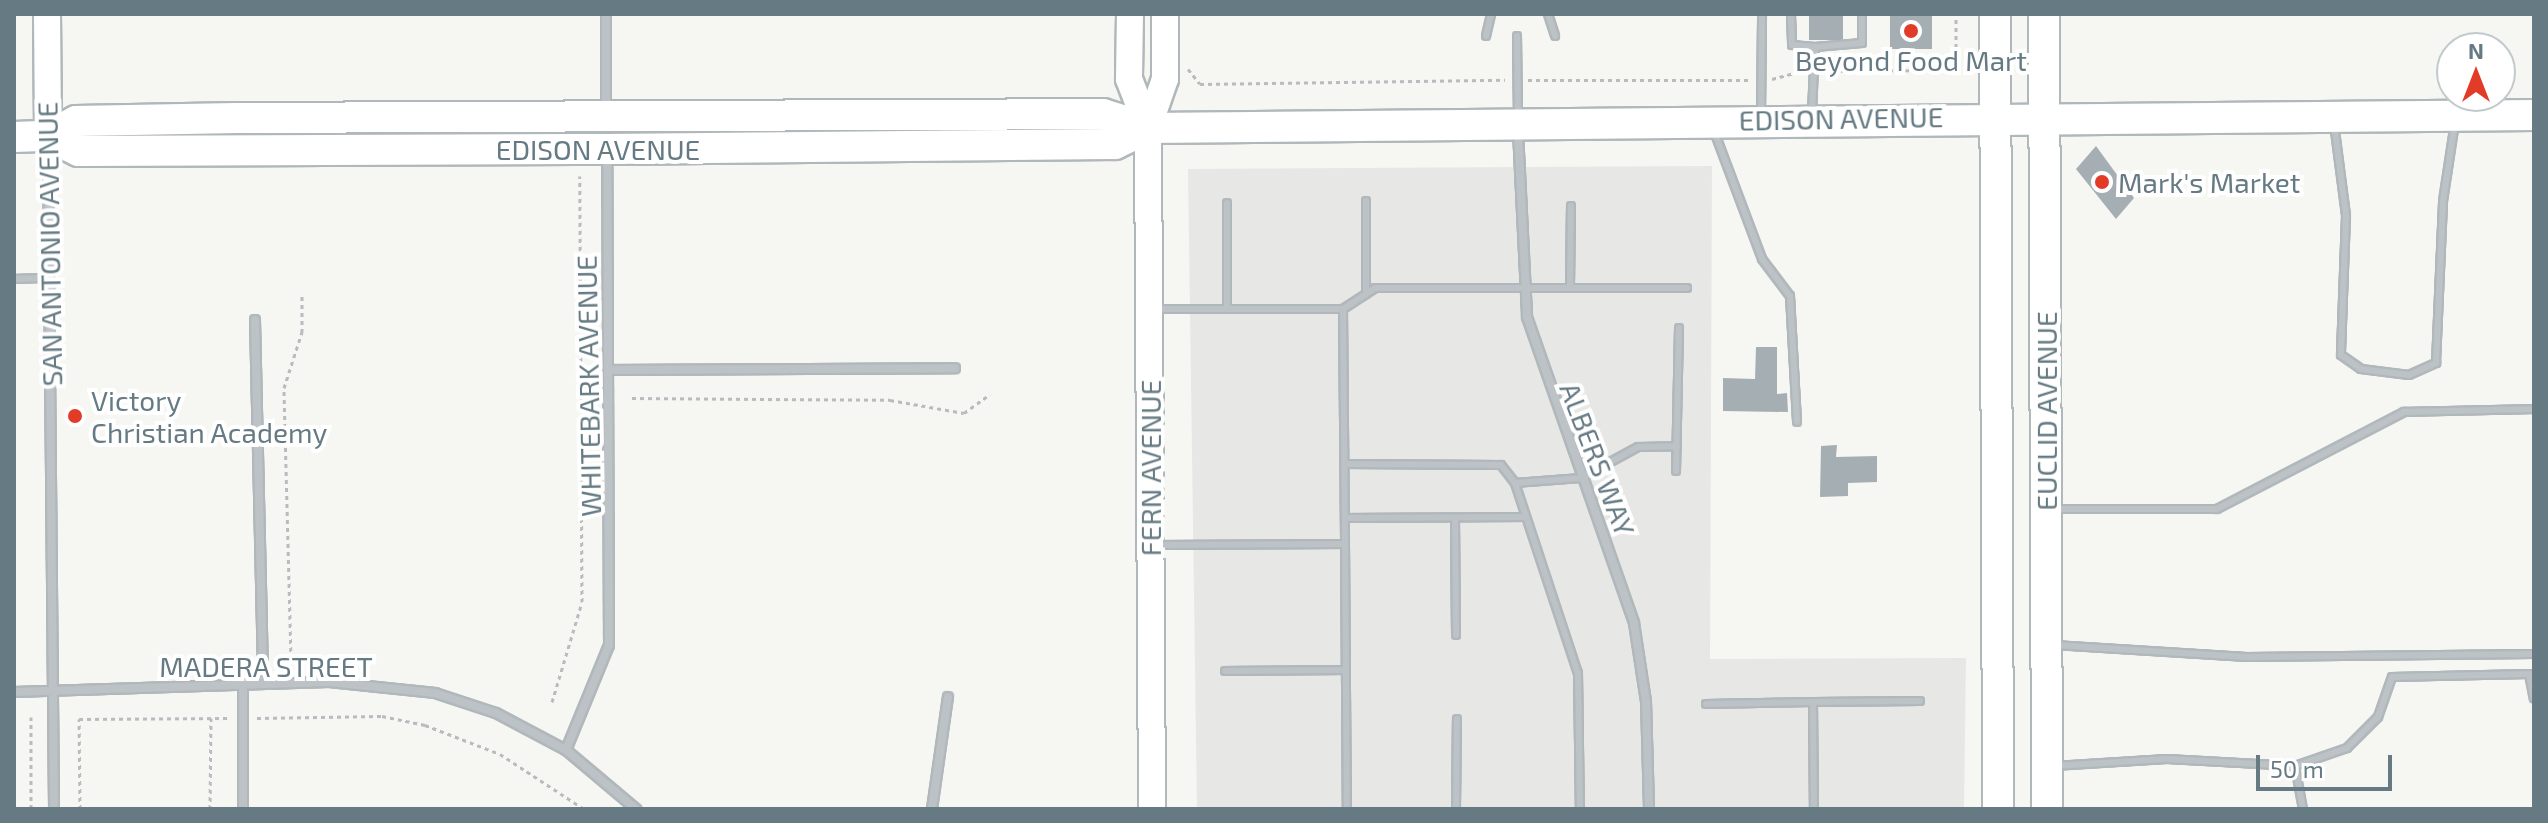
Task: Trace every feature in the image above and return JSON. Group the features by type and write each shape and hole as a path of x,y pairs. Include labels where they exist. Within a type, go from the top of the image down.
{"main road":[{"name":"EUCLID AVENUE","path":"1995,14 1998,809"},
{"name":"EUCLID AVENUE","path":"2044,14 2047,809"},
{"name":"EDISON AVENUE","path":"14,137 48,136 79,151 606,132 1115,144 1148,128 1995,116 2534,115"}],"street":[{"name":"SAN ANTONIO AVENUE","path":"47,14 54,809"},
{"name":"WHITEBARK AVENUE","path":"566,750 609,645 606,14"},
{"name":"FERN AVENUE","path":"1130,14 1129,79 1148,128"},
{"name":"FERN AVENUE","path":"1152,809 1148,128 1165,79 1165,14"},
{"name":"ALBERS WAY","path":"1518,122 1523,285 1536,355 1637,635 1649,809"},
{"path":"255,320 263,684"},
{"path":"609,370 955,368"},
{"name":"MADERA STREET","path":"14,692 263,684 435,693 496,713 566,750 636,809"},
{"path":"243,685 243,809"},
{"path":"932,809 948,697"}],"lane":[{"path":"1486,36 1491,14"},
{"path":"1548,14 1555,36"},
{"path":"1761,119 1762,14"},
{"path":"1791,14 1792,45 1815,47 1862,43 1862,14"},
{"path":"1517,36 1518,122"},
{"path":"1812,118 1815,47"},
{"path":"2334,115 2346,216 2341,355 2361,369 2409,375 2436,363 2454,115"},
{"path":"1711,119 1762,259 1790,296 1797,422"},
{"path":"1366,201 1366,294"},
{"path":"1227,203 1227,309"},
{"path":"1570,286 1571,206"},
{"path":"14,279 50,278"},
{"path":"1149,309 1343,309 1375,288 1523,285 1687,288"},
{"path":"1343,309 1347,809"},
{"path":"1676,471 1679,328"},
{"path":"2046,509 2217,509 2404,412 2534,409"},
{"path":"1515,483 1581,478 1638,447 1677,446"},
{"path":"1344,464 1501,465 1515,483 1578,673 1580,809"},
{"path":"1345,518 1526,517"},
{"path":"1455,519 1456,635"},
{"path":"1151,545 1345,544"},
{"path":"2046,644 2247,657 2534,654"},
{"path":"1225,671 1346,670"},
{"path":"2046,766 2167,759 2295,766 2347,748 2378,717 2392,677 2529,674 2534,699"},
{"path":"1706,704 1920,701"},
{"path":"1813,702 1814,809"},
{"path":"1456,809 1457,719"},
{"path":"2295,766 2303,809"}],"path":[{"path":"1186,56 1200,84 1762,79 1814,71 1949,70 1956,63 1956,14"},
{"path":"552,702 582,602 580,176"},
{"path":"291,659 284,388 302,332 302,296"},
{"path":"632,398 890,400 964,413 990,394"},
{"path":"80,809 79,719 382,716 425,725 500,754 584,809"},
{"path":"31,717 31,809"},
{"path":"210,809 211,718"}],"shaded area":[{"path":"1712,166 1710,659 1966,658 1964,809 1197,809 1188,169"}],"building":[{"path":"1809,14 1843,14 1843,40 1809,40"},
{"name":"Beyond Food Mart","path":"1890,14 1932,14 1932,49 1890,49"},
{"name":"Mark's Market","path":"2096,146 2134,198 2116,219 2076,169"},
{"path":"1756,347 1777,347 1777,394 1787,393 1788,412 1723,411 1723,378 1755,379"},
{"path":"1837,445 1836,457 1877,456 1877,482 1848,483 1848,496 1820,497 1821,446"}],"place":[{"name":"Beyond Food Mart","path":"1911,31"},
{"name":"Mark's Market","path":"2102,182"},
{"name":"Victory Christian Academy","path":"75,416"}]}
